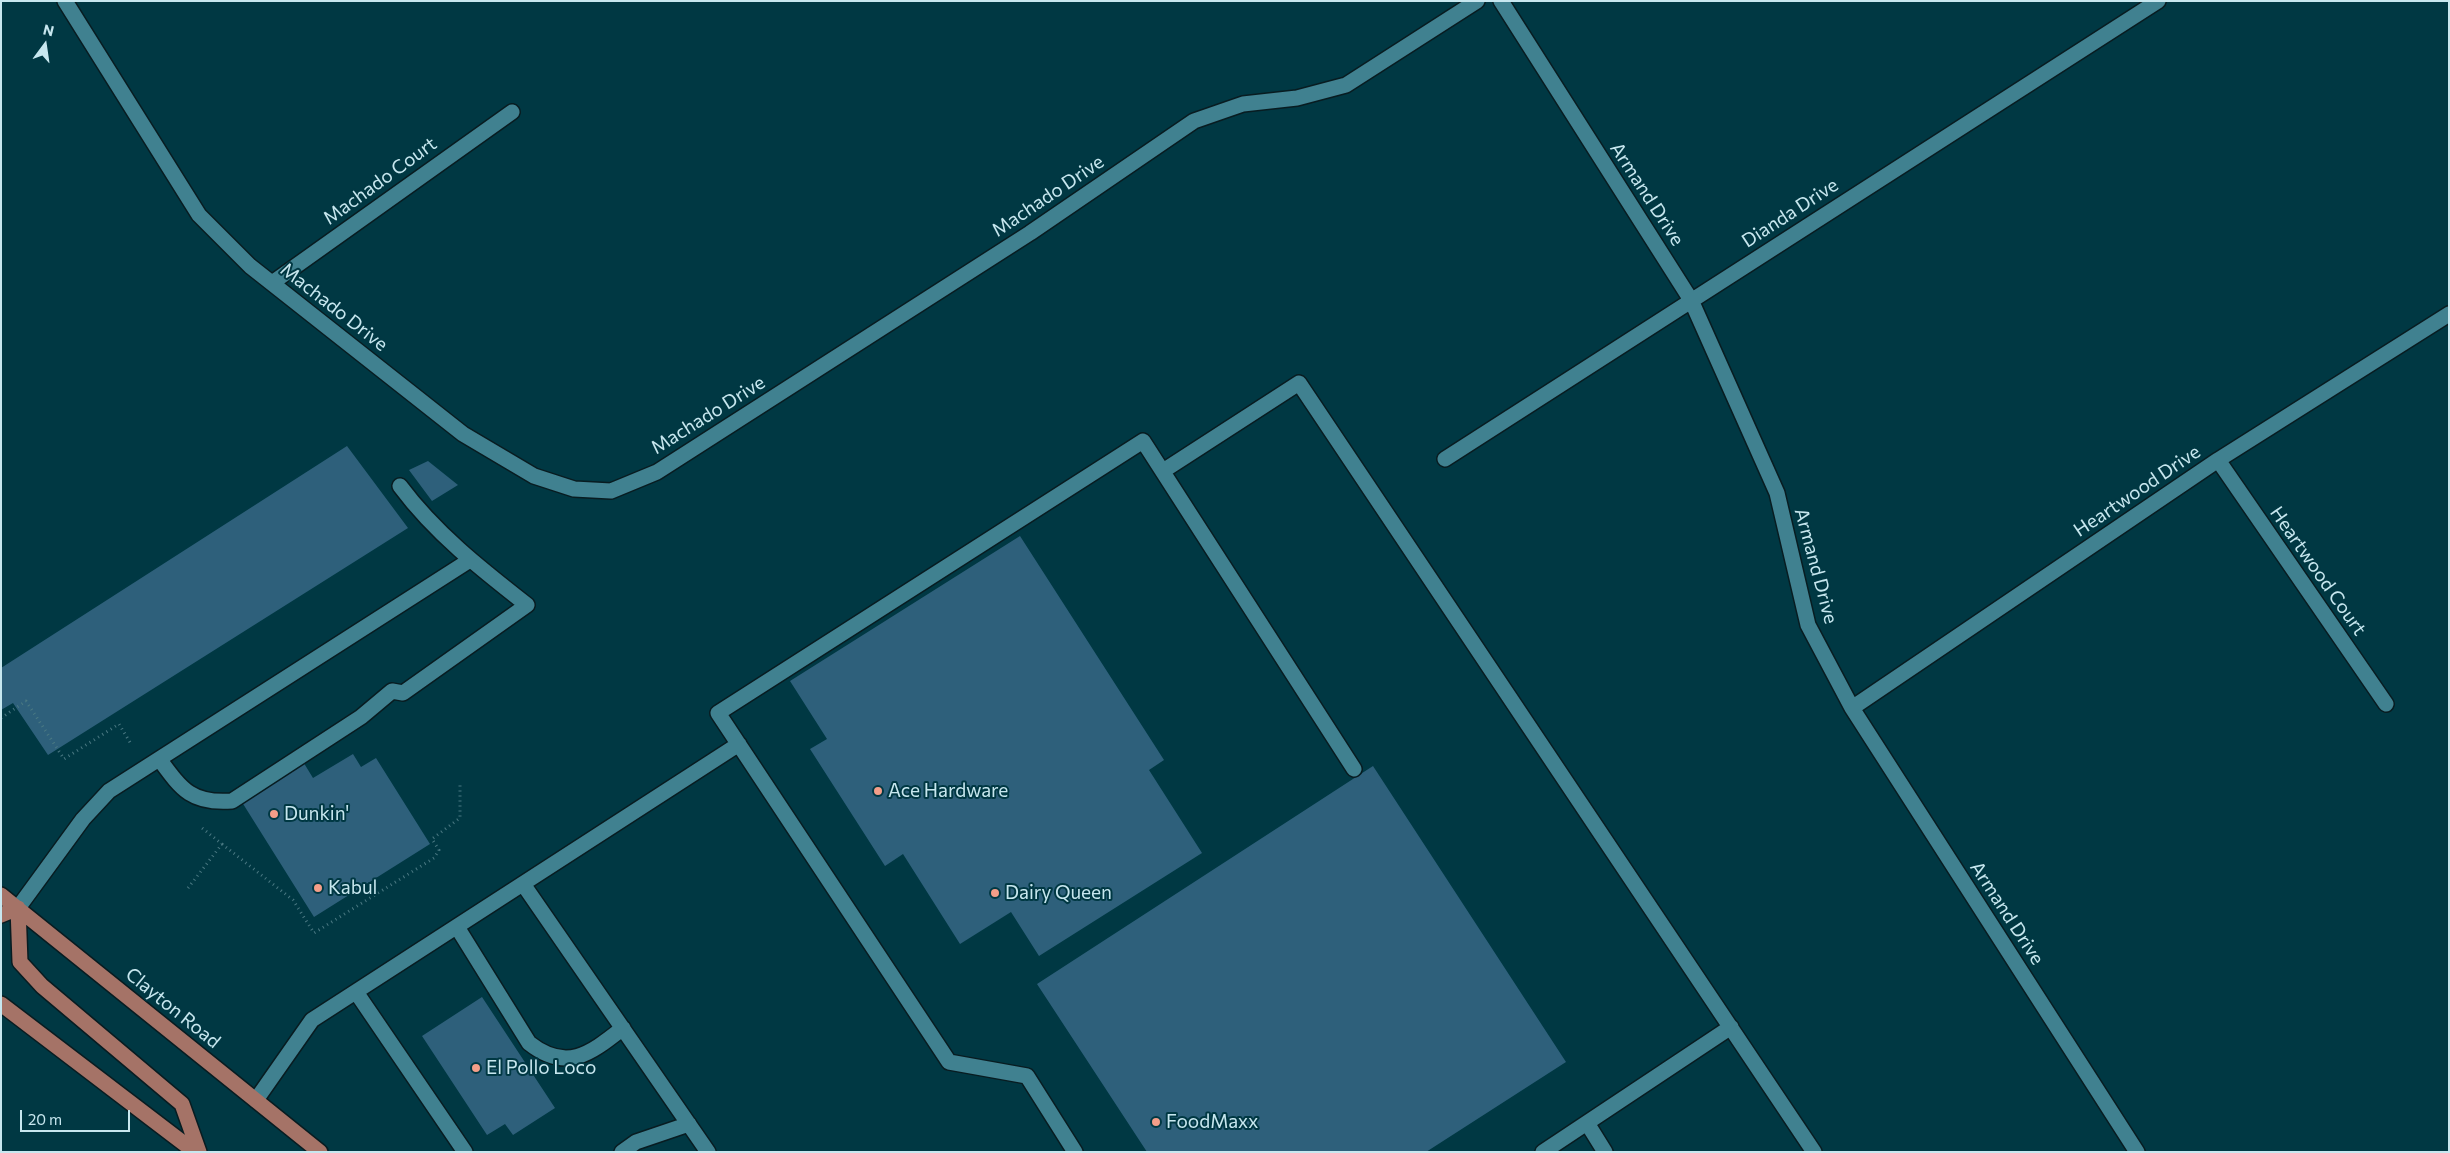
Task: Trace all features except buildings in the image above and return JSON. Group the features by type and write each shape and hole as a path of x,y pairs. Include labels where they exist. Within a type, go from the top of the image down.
{"main road":[{"name":"Clayton Road","path":"1,895 320,1152"},
{"path":"1,915 18,908 20,962 42,986 182,1104 199,1152"},
{"path":"1,1004 195,1152"}],"street":[{"name":"Machado Drive","path":"65,1 200,215 250,266 463,434 534,476 574,489 611,490 657,472 1030,233 1194,121 1243,104 1297,98 1346,85 1477,1"},
{"name":"Armand Drive","path":"1500,1 1691,300 1777,493 1808,625 1852,708 2137,1152"},
{"name":"Dianda Drive","path":"1445,459 2158,1"},
{"name":"Machado Court","path":"272,283 512,112"},
{"name":"Heartwood Drive","path":"1852,708 2218,460 2449,314"},
{"path":"1163,471 1299,383 1814,1152"},
{"path":"1075,1152 1027,1076 949,1062 718,713 1143,441 1354,768"},
{"name":"Heartwood Court","path":"2218,460 2386,704"},
{"path":"160,760 175,781 189,794 212,802 232,800 361,717 392,691 403,693 527,605 470,560 419,512 400,486"},
{"path":"18,908 83,819 109,791 470,560"},
{"path":"256,1100 312,1020 739,744"},
{"path":"523,884 708,1152"},
{"path":"457,927 529,1043 542,1053 562,1058 591,1052 623,1028"},
{"path":"356,992 465,1152"},
{"path":"1543,1152 1730,1028"},
{"path":"1587,1123 1605,1152"},
{"path":"622,1152 636,1142 689,1124"}],"path":[{"path":"222,844 293,900 314,933 434,858 439,850 432,839 460,818 460,782"}],"place":[{"name":"Ace Hardware","path":"878,791"},
{"name":"Dunkin'","path":"274,814"},
{"name":"Kabul","path":"318,888"},
{"name":"Dairy Queen","path":"995,893"},
{"name":"El Pollo Loco","path":"476,1068"},
{"name":"FoodMaxx","path":"1156,1122"}]}
